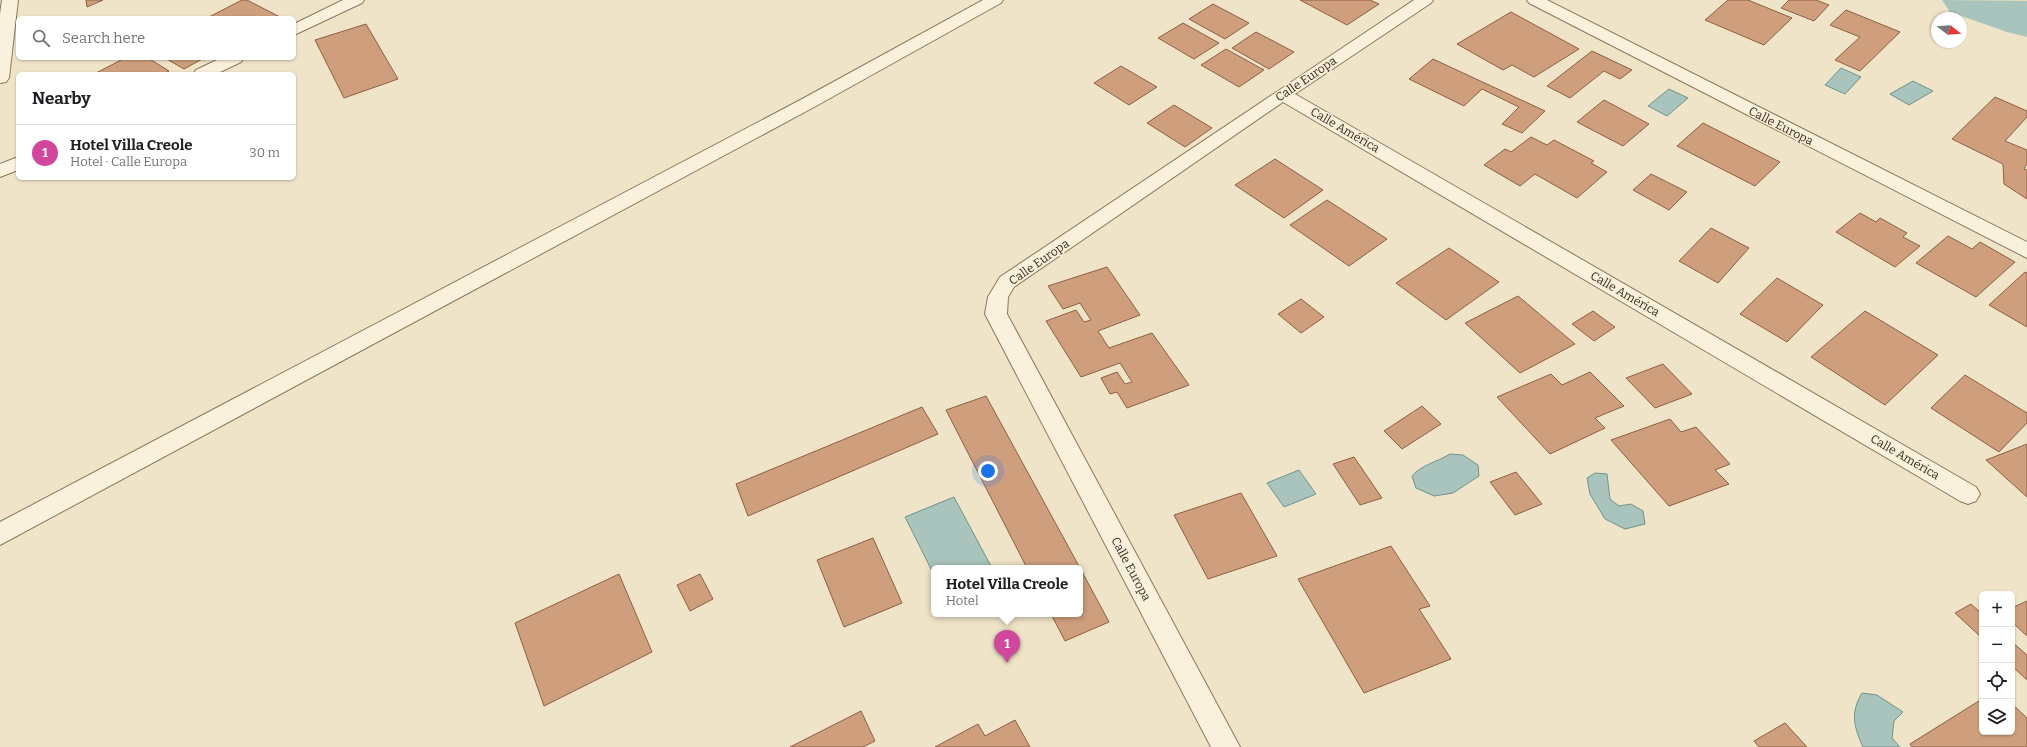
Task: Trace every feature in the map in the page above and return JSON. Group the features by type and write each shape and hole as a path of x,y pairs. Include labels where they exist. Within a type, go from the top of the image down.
{"street":[{"path":"0,78 10,0"},
{"path":"296,29 356,0"},
{"path":"0,534 810,102 996,0"},
{"name":"Calle Europa","path":"1226,747 996,314 998,297 1007,282 1283,94 1425,0"},
{"name":"Calle Europa","path":"1535,0 2027,251"},
{"path":"206,72 231,60"},
{"name":"Calle América","path":"1283,94 1968,494"},
{"path":"0,171 16,164"}],"shaded area":[{"path":"1970,0 2027,0 2027,20"}],"water":[{"path":"1841,68 1861,77 1845,94 1825,85"},
{"path":"1913,81 1933,91 1909,105 1890,94"},
{"path":"1669,89 1688,98 1667,116 1648,106"},
{"path":"1450,454 1463,455 1478,465 1479,476 1453,493 1434,496 1416,488 1412,476 1416,472"},
{"path":"1299,470 1316,494 1284,507 1267,483"},
{"path":"1595,473 1607,474 1610,499 1619,506 1631,504 1643,511 1645,524 1625,529 1605,519 1590,494 1587,478"},
{"path":"954,497 990,565 931,565 931,569 905,517"},
{"path":"1862,693 1877,695 1903,712 1894,721 1892,738 1900,747 1863,747 1857,733 1855,720 1856,707"}],"building":[{"path":"86,0 103,0 87,7"},
{"path":"242,0 247,0 278,16 211,16"},
{"path":"1300,0 1370,0 1379,4 1347,25"},
{"path":"1728,0 1748,0 1792,18 1764,45 1705,20"},
{"path":"1789,0 1816,0 1829,5 1814,21 1781,8"},
{"path":"1213,4 1249,23 1225,39 1189,19"},
{"path":"1846,10 1900,32 1860,71 1835,60 1860,37 1830,25"},
{"path":"1511,12 1579,49 1534,77 1512,65 1503,70 1457,44"},
{"path":"1183,23 1219,43 1194,59 1158,38"},
{"path":"366,24 398,79 344,98 315,40"},
{"path":"1256,32 1294,52 1269,69 1232,48"},
{"path":"1226,49 1264,70 1239,87 1201,65"},
{"path":"1592,51 1632,70 1620,79 1604,71 1570,98 1547,86"},
{"path":"1433,59 1545,111 1522,133 1502,124 1519,107 1482,89 1464,106 1409,79"},
{"path":"121,60 151,60 169,71 167,72 98,72"},
{"path":"168,60 200,60 184,69"},
{"path":"1121,66 1157,87 1129,105 1094,83"},
{"path":"1995,97 2027,111 2027,117 2005,141 2027,150 2027,164 2024,169 2027,170 2027,199 2004,184 2003,164 1952,139"},
{"path":"1604,100 1649,124 1623,146 1577,122"},
{"path":"1174,105 1212,128 1185,147 1147,123"},
{"path":"1703,123 1780,162 1755,186 1677,146"},
{"path":"1531,137 1547,145 1554,140 1594,161 1591,163 1607,172 1577,198 1535,174 1520,186 1484,165 1505,149 1511,152"},
{"path":"1275,159 1323,190 1284,218 1235,185"},
{"path":"1651,174 1687,192 1669,210 1633,190"},
{"path":"1327,200 1387,239 1349,266 1290,225"},
{"path":"1860,213 1876,222 1880,218 1907,233 1903,237 1920,246 1895,267 1836,232"},
{"path":"1711,228 1749,248 1718,283 1679,261"},
{"path":"1948,236 1972,249 1980,242 2015,262 1976,297 1916,263"},
{"path":"1449,248 1499,282 1446,320 1396,283"},
{"path":"1107,267 1140,315 1098,331 1109,348 1152,333 1189,385 1127,408 1117,392 1110,394 1101,378 1117,372 1125,384 1132,382 1120,363 1081,377 1046,321 1076,310 1084,322 1091,320 1080,303 1063,309 1048,286"},
{"path":"2025,272 2027,273 2027,327 1989,305"},
{"path":"1777,278 1823,305 1787,342 1740,314"},
{"path":"1518,296 1575,344 1520,373 1465,323"},
{"path":"1301,299 1324,317 1301,333 1278,314"},
{"path":"1593,311 1615,327 1594,341 1572,324"},
{"path":"1865,311 1938,355 1885,405 1811,357"},
{"path":"1663,364 1692,394 1655,408 1626,378"},
{"path":"1590,372 1624,406 1595,418 1605,428 1550,454 1497,397 1551,374 1562,385"},
{"path":"1965,375 2027,413 2027,423 1999,452 1931,408"},
{"path":"986,396 1078,565 1025,565 946,410"},
{"path":"1422,406 1441,424 1402,449 1384,431"},
{"path":"922,407 938,434 748,516 736,484"},
{"path":"1670,419 1681,432 1696,427 1730,464 1715,470 1729,484 1669,506 1611,440"},
{"path":"2027,444 2027,497 1986,460"},
{"path":"1354,457 1382,498 1360,505 1333,464"},
{"path":"1516,472 1542,504 1515,515 1490,482"},
{"path":"1241,493 1277,556 1208,579 1174,515"},
{"path":"873,538 902,603 844,627 817,560"},
{"path":"1391,546 1430,606 1419,609 1451,659 1364,693 1298,579"},
{"path":"619,574 652,652 544,706 515,623"},
{"path":"700,574 713,599 690,611 677,585"},
{"path":"1083,574 1109,622 1065,641 1053,617 1083,617"},
{"path":"2027,601 2027,636 2015,625 2015,607"},
{"path":"1971,604 1979,611 1979,635 1955,613"},
{"path":"2015,645 2027,655 2027,680 2015,669"},
{"path":"1979,701 1979,735 2015,735 2015,707 2027,718 2027,747 1912,747 1910,744"},
{"path":"861,711 875,741 863,747 790,747"},
{"path":"1015,720 1030,747 935,747 978,724 985,736"},
{"path":"1785,723 1807,747 1759,747 1754,741"}],"waterway":[{"path":"1970,0 2027,20"}],"place":[{"name":"Hotel Villa Creole","path":"1007,663"}]}
